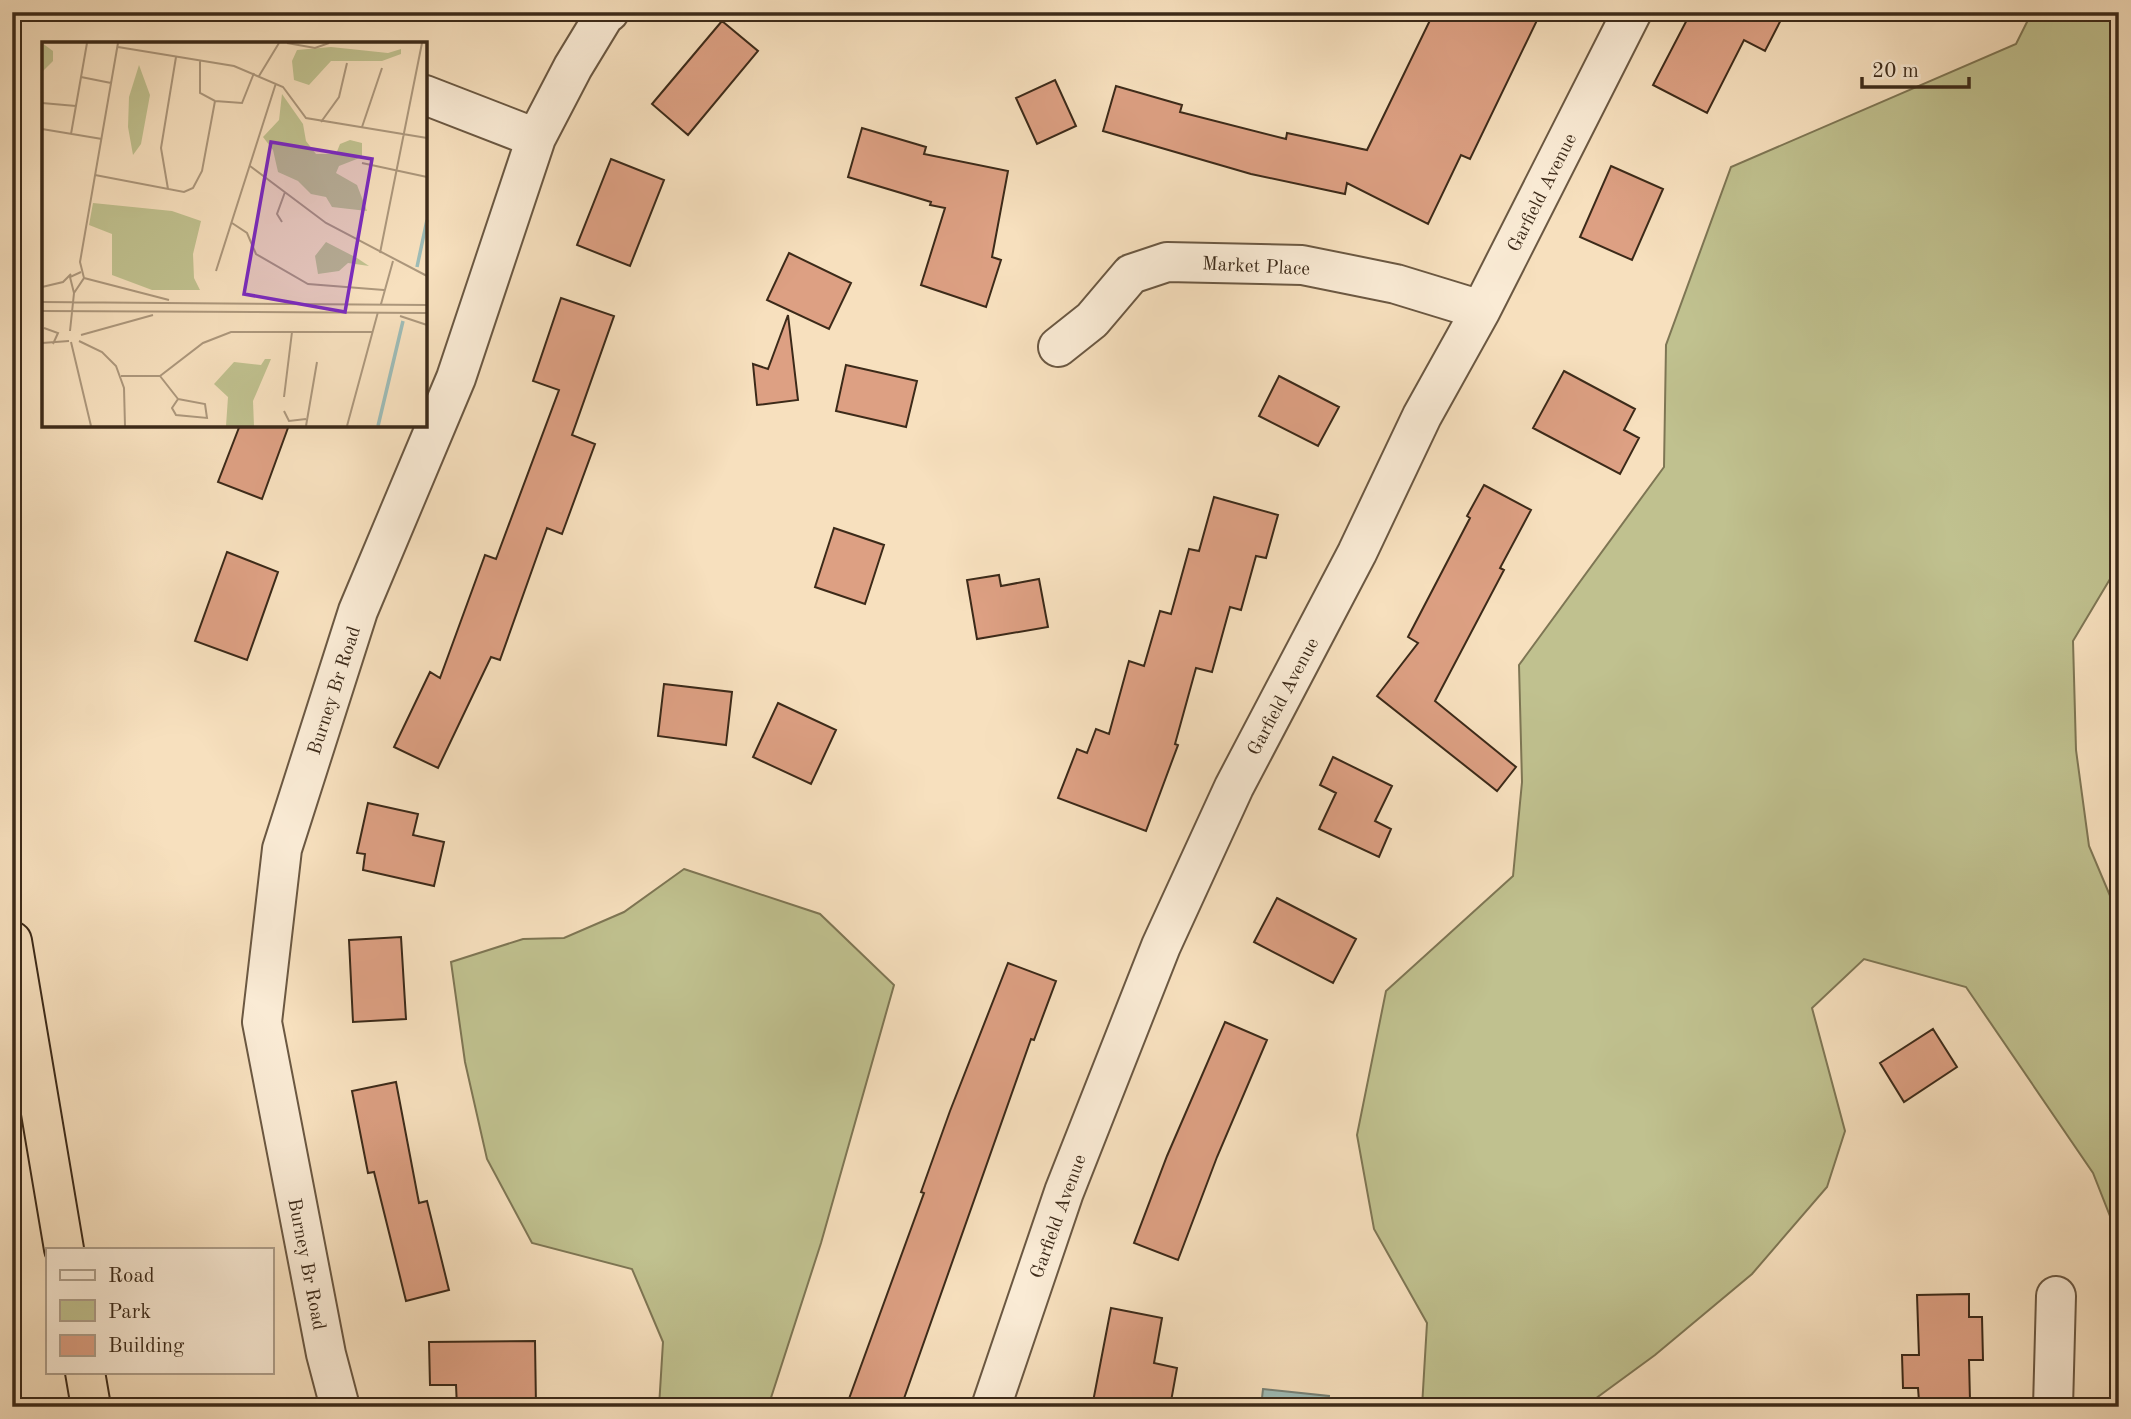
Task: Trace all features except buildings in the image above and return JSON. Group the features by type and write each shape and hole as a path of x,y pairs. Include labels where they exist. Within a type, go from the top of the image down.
{"highway":[{"path":"12,941 64,1248"},
{"path":"85,1374 91,1407"}],"street":[{"name":"Burney Br Road","path":"340,1407 326,1354 262,1023 282,849 358,611 456,378 536,138 573,67 609,12"},
{"name":"Garfield Avenue","path":"991,1407 1064,1192 1161,946 1234,787 1357,553 1422,416 1481,310 1632,12"},
{"path":"427,95 536,138"},
{"name":"Market Place","path":"1058,347 1092,320 1131,274 1167,262 1302,265 1396,284 1481,310"},
{"path":"2053,1407 2056,1296"}],"green space":[{"path":"2032,12 2119,12 2119,564 2073,641 2076,750 2089,846 2119,917 2119,1239 2093,1173 1966,987 1864,959 1812,1008 1845,1131 1827,1187 1752,1274 1655,1355 1584,1407 1422,1407 1427,1323 1374,1229 1357,1135 1386,991 1513,876 1522,782 1519,665 1664,467 1666,345 1731,167 2016,44"},
{"path":"684,869 820,914 894,985 821,1243 768,1407 659,1407 663,1342 632,1269 532,1243 487,1159 465,1062 451,962 523,939 564,938 624,912"}],"water":[{"path":"1263,1389 1329,1396 1328,1407 1261,1407"}]}
